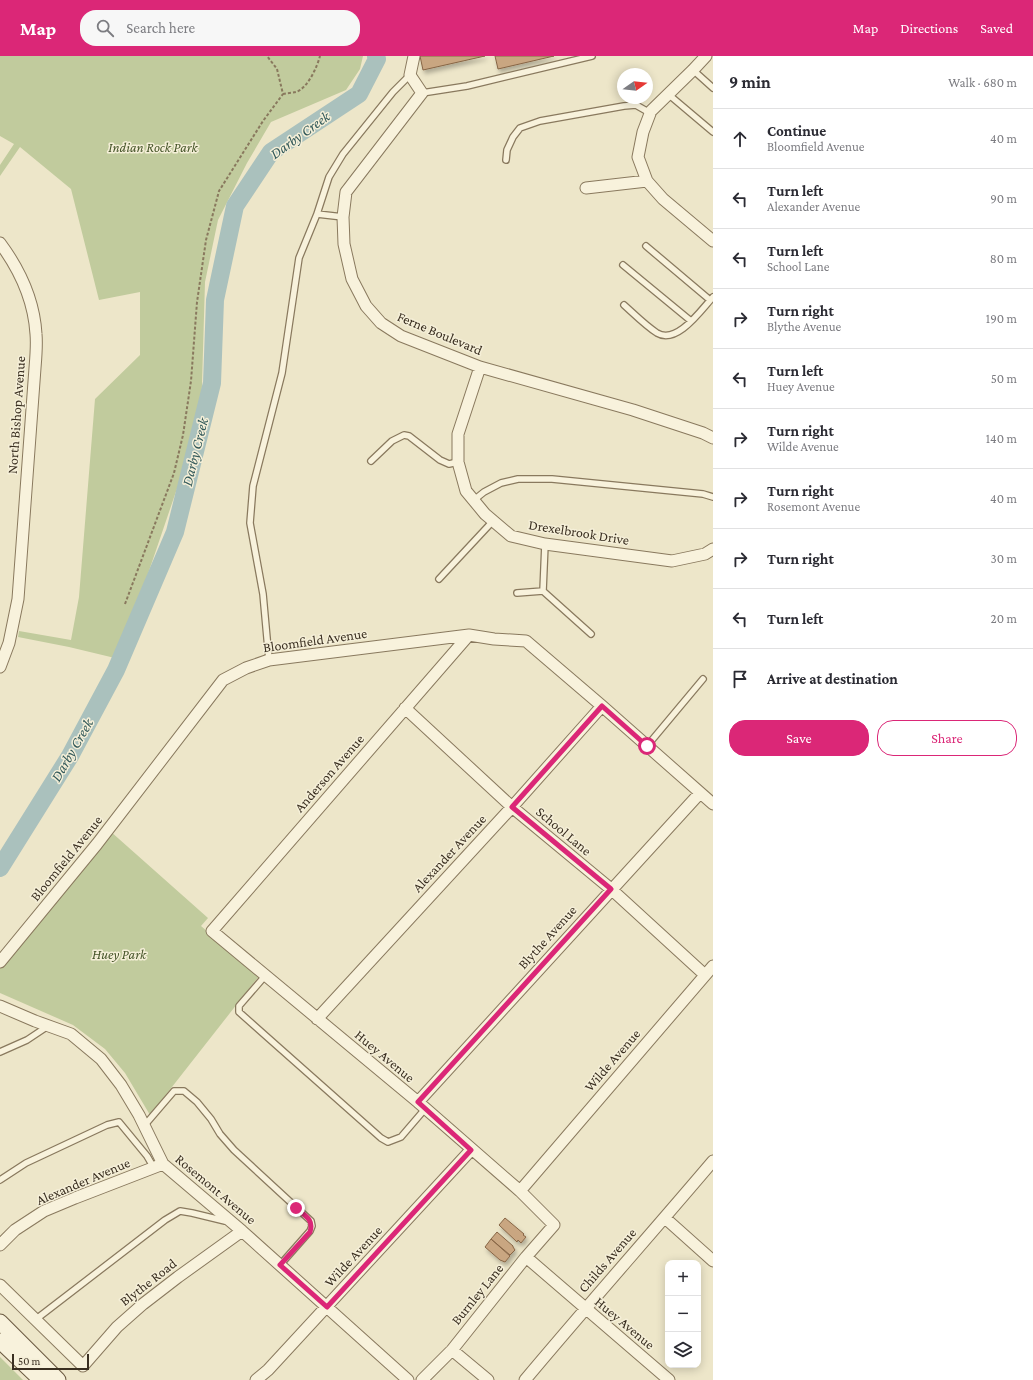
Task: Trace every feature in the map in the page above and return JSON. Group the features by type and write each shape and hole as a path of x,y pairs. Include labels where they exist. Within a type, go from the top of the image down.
{"main road":[{"path":"0,1322 58,1380"},
{"path":"0,1341 40,1380"}],"street":[{"path":"414,56 410,75 422,93"},
{"path":"706,56 650,113 643,132 638,157 646,181 663,199 713,241"},
{"name":"Ferne Boulevard","path":"422,93 346,192 343,217 344,244 352,279 366,306 381,323 401,336 480,367 633,410 713,438"},
{"path":"586,188 646,181"},
{"name":"North Bishop Avenue","path":"0,243 11,257 29,294 34,313 36,334 35,368 18,599 9,643 0,667"},
{"name":"Drexelbrook Drive","path":"480,367 458,434 458,462 466,491 485,514 511,536 545,544 672,561 705,554 713,549"},
{"name":"Bloomfield Avenue","path":"0,962 97,844 223,680 246,668 269,660 469,635 494,639 526,641 713,804"},
{"name":"Anderson Avenue","path":"212,931 469,635"},
{"name":"Alexander Avenue","path":"317,1019 512,807 602,706"},
{"name":"School Lane","path":"405,708 512,807 611,889 705,975"},
{"name":"Blythe Avenue","path":"421,1105 611,889 700,793"},
{"name":"Huey Avenue","path":"212,931 421,1105 520,1191 554,1224"},
{"name":"Wilde Avenue","path":"520,1191 713,966"},
{"name":"Rosemont Avenue","path":"0,1006 71,1034 101,1059 121,1085 144,1126 158,1166 232,1222 408,1380"},
{"name":"Wilde Avenue","path":"256,1380 268,1370 327,1307 471,1150"},
{"name":"Childs Avenue","path":"525,1380 713,1161"},
{"name":"Alexander Avenue","path":"0,1245 15,1230 44,1211 158,1166"},
{"path":"665,1218 713,1261"},
{"name":"Burnley Lane","path":"422,1380 452,1350 554,1224"},
{"name":"Blythe Road","path":"35,1320 83,1366 117,1327 143,1304 242,1231"},
{"name":"Huey Avenue","path":"526,1257 669,1380"},
{"path":"0,1285 35,1320"},
{"path":"452,1350 488,1380"}],"lane":[{"path":"422,93 467,86 592,56"},
{"path":"693,70 713,88"},
{"path":"269,660 263,594 250,523 252,493 282,373 299,258 317,214 329,177 343,154 393,92 410,75"},
{"path":"668,94 713,132"},
{"path":"506,160 507,150 513,137 520,128 540,121 624,106 636,106 650,113"},
{"path":"317,214 343,217"},
{"path":"624,306 658,334 663,335 678,333 691,321 711,298 646,246"},
{"path":"623,265 691,321"},
{"path":"372,461 392,441 404,435 409,436 440,460 449,464 458,462"},
{"path":"474,500 484,492 501,483 518,478 552,479 703,494 713,497"},
{"path":"439,579 493,521"},
{"path":"543,591 545,544"},
{"path":"518,593 543,591 591,634"},
{"path":"647,746 703,679"},
{"path":"266,976 239,1006 239,1012 381,1138 388,1142 401,1137 421,1105"},
{"path":"0,1052 27,1040 49,1026"},
{"path":"144,1126 174,1091 184,1091 197,1102 211,1119 220,1134 234,1150 311,1221 312,1226 310,1232 280,1265"},
{"path":"0,1180 26,1163 107,1125 119,1122 147,1156 158,1166"},
{"path":"35,1320 165,1220 180,1211 192,1212 232,1222"}],"path":[{"path":"267,56 277,69 283,94"},
{"path":"125,604 174,473 183,435 191,381 197,302 206,240 219,191 263,121 283,94 296,92 304,86 317,67 320,56"}],"green space":[{"name":"Indian Rock Park","path":"0,56 363,56 360,69 346,90 271,122 247,163 218,220 205,282 201,418 119,659 18,637 19,631 71,640 79,597 95,399 140,355 140,292 99,300 71,189 20,147 0,176 0,165 14,144 0,136"},
{"name":"Huey Park","path":"110,831 208,918 201,926 259,976 150,1115 125,1073 105,1049 73,1025 0,993 0,965"},
{"path":"0,1357 23,1380 0,1380"}],"building":[{"path":"420,56 485,56 423,70"},
{"path":"495,56 554,56 498,69"},
{"path":"505,1218 526,1237 521,1243 518,1240 517,1242 499,1225"},
{"path":"497,1232 513,1246 515,1250 510,1255 491,1239"},
{"path":"491,1239 510,1256 505,1262 500,1260 485,1247"}],"waterway":[{"name":"Darby Creek","path":"0,868 70,756 116,670 175,532 212,383 215,300 235,206 271,152 359,94 377,59 376,56"}],"route":[{"path":"296,1208 311,1221 312,1226 310,1232 280,1265 327,1307 471,1150 418,1102 611,889 512,807 602,706 647,746"}]}
